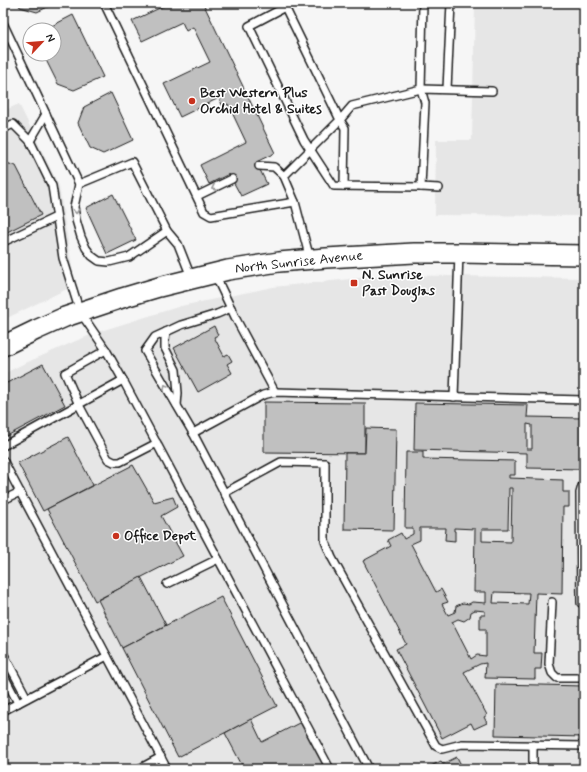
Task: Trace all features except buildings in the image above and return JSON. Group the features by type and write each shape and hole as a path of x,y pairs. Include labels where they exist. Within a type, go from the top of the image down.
{"main road":[{"name":"North Sunrise Avenue","path":"3,346 36,330 80,312 159,287 228,270 279,262 406,254 459,253 584,256"}],"lane":[{"path":"104,3 204,212 211,216 295,202"},
{"path":"421,187 424,103 421,89 423,3"},
{"path":"447,90 451,3"},
{"path":"344,186 345,128 284,5 249,26 304,140 334,186 439,188"},
{"path":"3,23 80,184 74,207 76,220 81,237 92,256 99,261 109,262 129,257 167,231"},
{"path":"284,176 352,106 421,89 492,91"},
{"path":"30,141 46,114"},
{"path":"3,129 13,124 30,141 52,186 63,258 80,312 106,350 123,380 330,769"},
{"path":"80,184 132,162 167,231 178,244 192,278"},
{"path":"258,166 274,167 284,176 295,202 310,259"},
{"path":"197,196 232,179"},
{"path":"3,242 56,217"},
{"path":"454,397 459,253"},
{"path":"214,273 230,308 275,392"},
{"path":"230,308 217,314 181,325 155,337 145,351 193,433 369,769"},
{"path":"166,332 165,348 176,370 178,393 176,405"},
{"path":"106,350 65,373 78,404 108,459 114,462 120,462 157,443"},
{"path":"3,446 123,380"},
{"path":"193,433 263,395 275,392 584,400"},
{"path":"3,460 168,769"},
{"path":"224,493 281,462 325,463 325,541 332,558 436,746 442,749 462,744 584,746"},
{"path":"581,602 580,493 582,486 584,485"},
{"path":"3,500 20,492"},
{"path":"167,584 218,559"},
{"path":"552,602 549,664 552,672 557,678 584,678"},
{"path":"3,653 27,698"},
{"path":"3,710 107,656"},
{"path":"3,674 18,703"},
{"path":"532,745 533,769"},
{"path":"139,769 161,757"}],"shaded area":[{"path":"475,3 584,3 584,216 435,215 436,140 472,140"},
{"path":"19,104 59,186 75,285 3,320 3,111"},
{"path":"389,275 584,278 584,769 3,769 3,374 78,340 104,330 181,306 273,287"}],"place":[{"name":"Best Western Plus Orchid Hotel & Suites","path":"192,101"},
{"name":"N. Sunrise Past Douglas","path":"354,283"},
{"name":"Office Depot","path":"116,536"}]}
